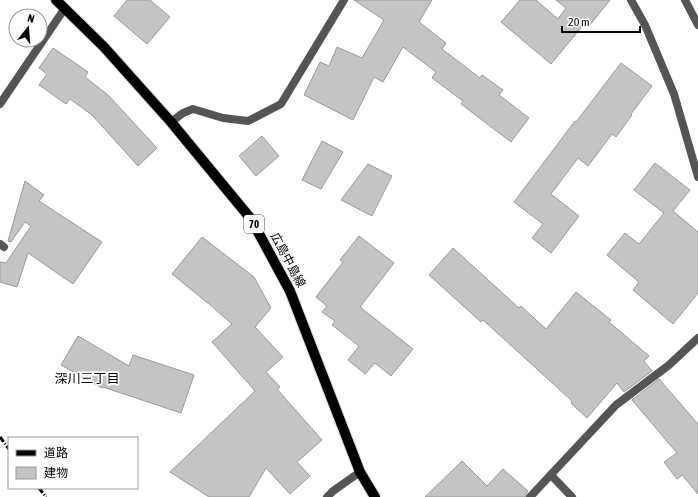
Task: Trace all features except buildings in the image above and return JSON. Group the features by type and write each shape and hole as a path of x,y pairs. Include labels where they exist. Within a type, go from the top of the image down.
{"main road":[{"name":"広島中島線","path":"56,0 104,47 171,122 251,219 290,291 360,472 374,497"}],"street":[{"path":"171,122 183,113 193,109 223,118 248,121 281,104 344,0"},
{"path":"631,0 645,25 674,94 698,177"},
{"path":"685,0 698,25"},
{"path":"0,104 65,8"},
{"path":"0,88 7,93"},
{"path":"530,497 616,405 669,365 698,338"},
{"path":"327,497 360,472"},
{"path":"551,474 572,497"}],"railway":[{"path":"0,437 8,448"},
{"path":"40,489 46,497"}],"district":[{"name":"深川三丁目","path":"87,378"}]}
